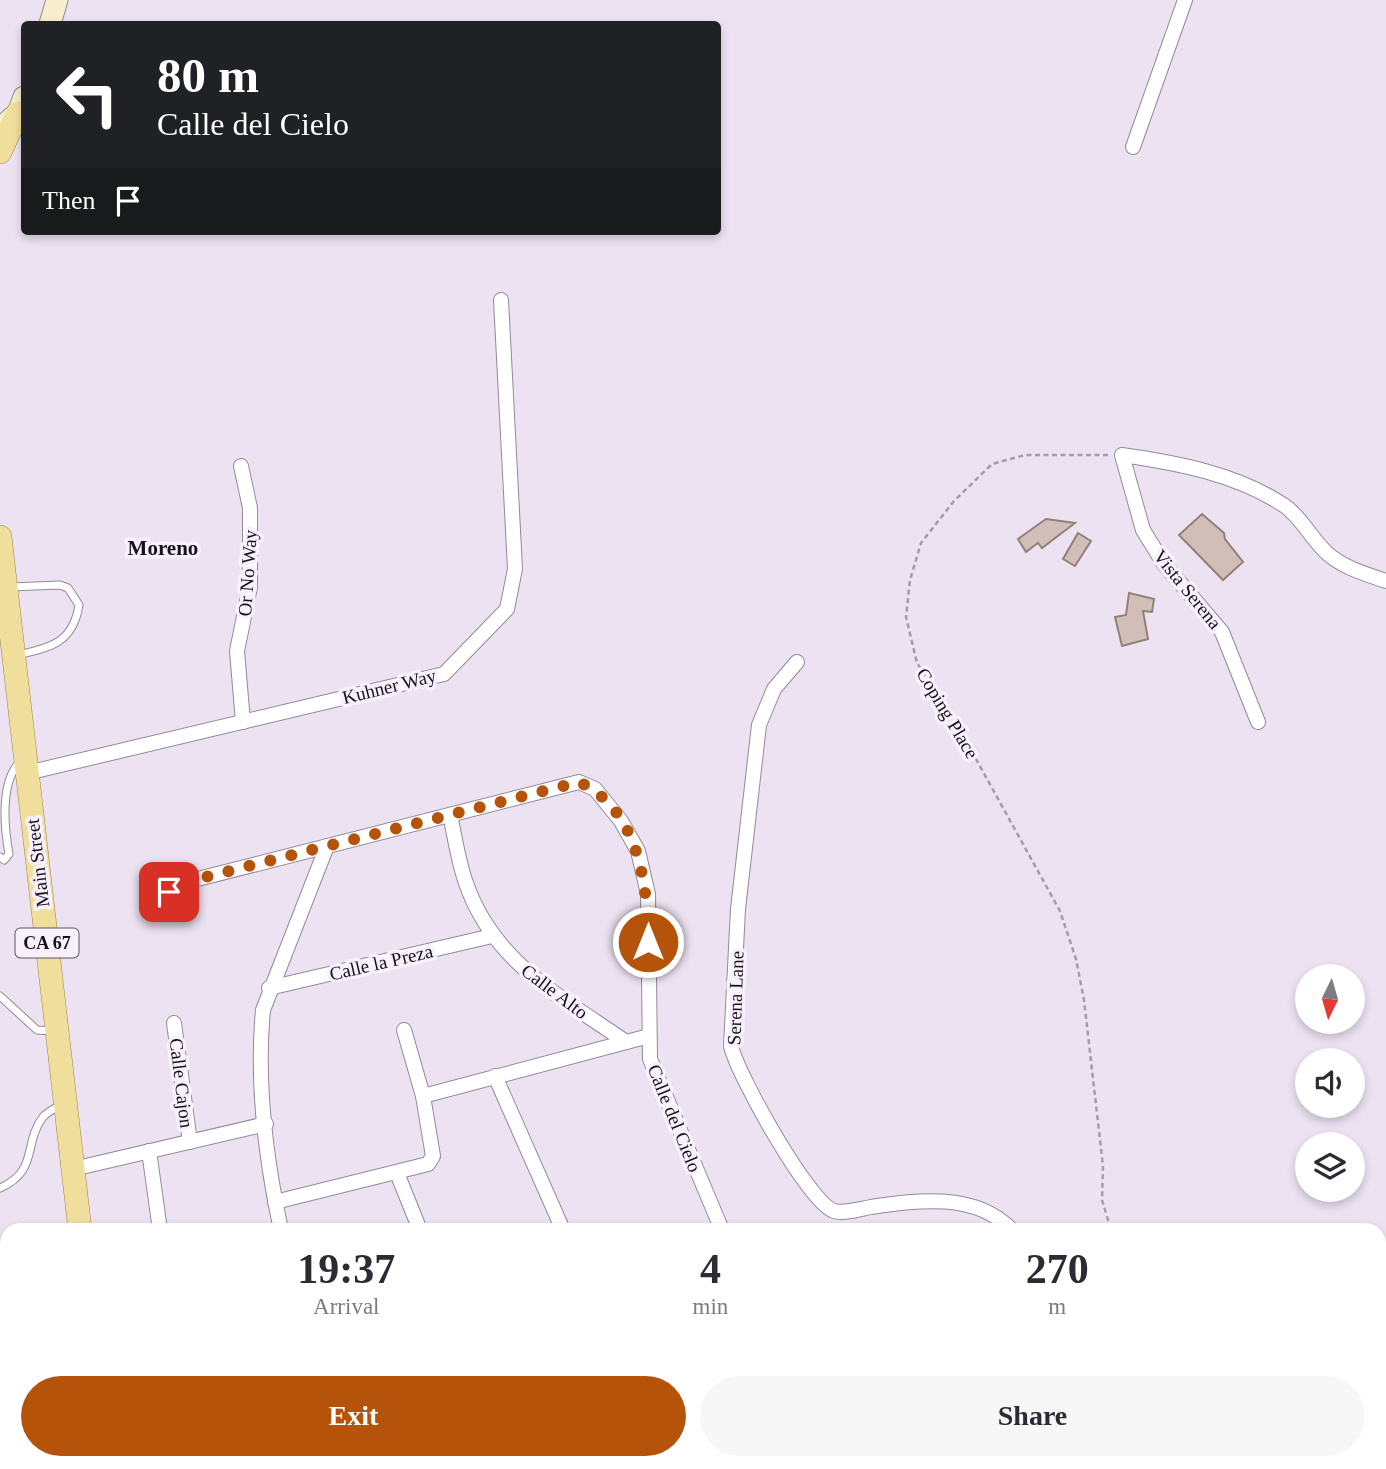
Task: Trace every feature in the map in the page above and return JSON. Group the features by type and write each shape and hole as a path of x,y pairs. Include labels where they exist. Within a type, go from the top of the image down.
{"main road":[{"path":"0,152 16,103"},
{"name":"Main Street","path":"1,549 79,1223"}],"street":[{"path":"51,21 57,0"},
{"path":"1133,147 1185,0"},
{"path":"0,128 16,103"},
{"name":"Kuhner Way","path":"26,765 243,722 444,674 506,609 515,569 516,532 501,300"},
{"path":"1122,455 1182,464 1245,485 1287,507 1328,554 1346,566 1386,581"},
{"name":"Vista Serena","path":"1122,455 1143,530 1164,564 1192,593 1222,632 1258,722"},
{"name":"Or No Way","path":"241,467 250,508 250,587 237,651 243,722"},
{"name":"Serena Lane","path":"797,662 774,689 759,725 738,909 731,1046 734,1060 772,1129 823,1206 837,1212 912,1201 957,1201 1005,1223"},
{"name":"Calle del Cielo","path":"169,892 174,885 579,782 595,789 621,821 638,851 648,894 650,1059 719,1223"},
{"name":"Calle Alto","path":"450,815 466,883 492,936 528,975 626,1042"},
{"path":"280,1223 265,1124 260,1037 262,1010 327,846"},
{"name":"Calle la Preza","path":"269,988 492,936"},
{"name":"Calle Cajon","path":"174,1023 190,1142"},
{"path":"275,1202 428,1164 433,1156 423,1096 404,1030"},
{"path":"423,1096 649,1036"},
{"path":"495,1076 560,1223"},
{"path":"73,1168 265,1124"},
{"path":"149,1151 159,1223"},
{"path":"397,1173 416,1223"}],"lane":[{"path":"6,587 60,585 68,588 79,605 77,618 57,645 14,656"},
{"path":"0,857 4,860 9,854 4,823 9,777 14,766 26,765"},
{"path":"0,996 37,1030 57,1032"},
{"path":"0,1188 12,1182 25,1168 43,1117 65,1102"}],"path":[{"name":"Coping Place","path":"1109,1223 1102,1200 1103,1166 1076,959 1060,911 950,712 917,663 906,617 910,580 921,543 954,501 992,464 1026,455 1122,455"}],"building":[{"path":"1202,514 1224,533 1225,539 1243,562 1223,580 1179,535"},
{"path":"1046,519 1075,523 1042,548 1038,543 1026,552 1018,539"},
{"path":"1078,533 1091,541 1075,566 1063,559"},
{"path":"1129,593 1154,599 1152,612 1143,611 1148,639 1122,646 1115,617 1126,615"}],"district":[{"name":"Moreno","path":"163,548"}],"route":[{"path":"169,892 174,885 579,782 595,789 621,821 638,851 648,894 648,942"}]}
